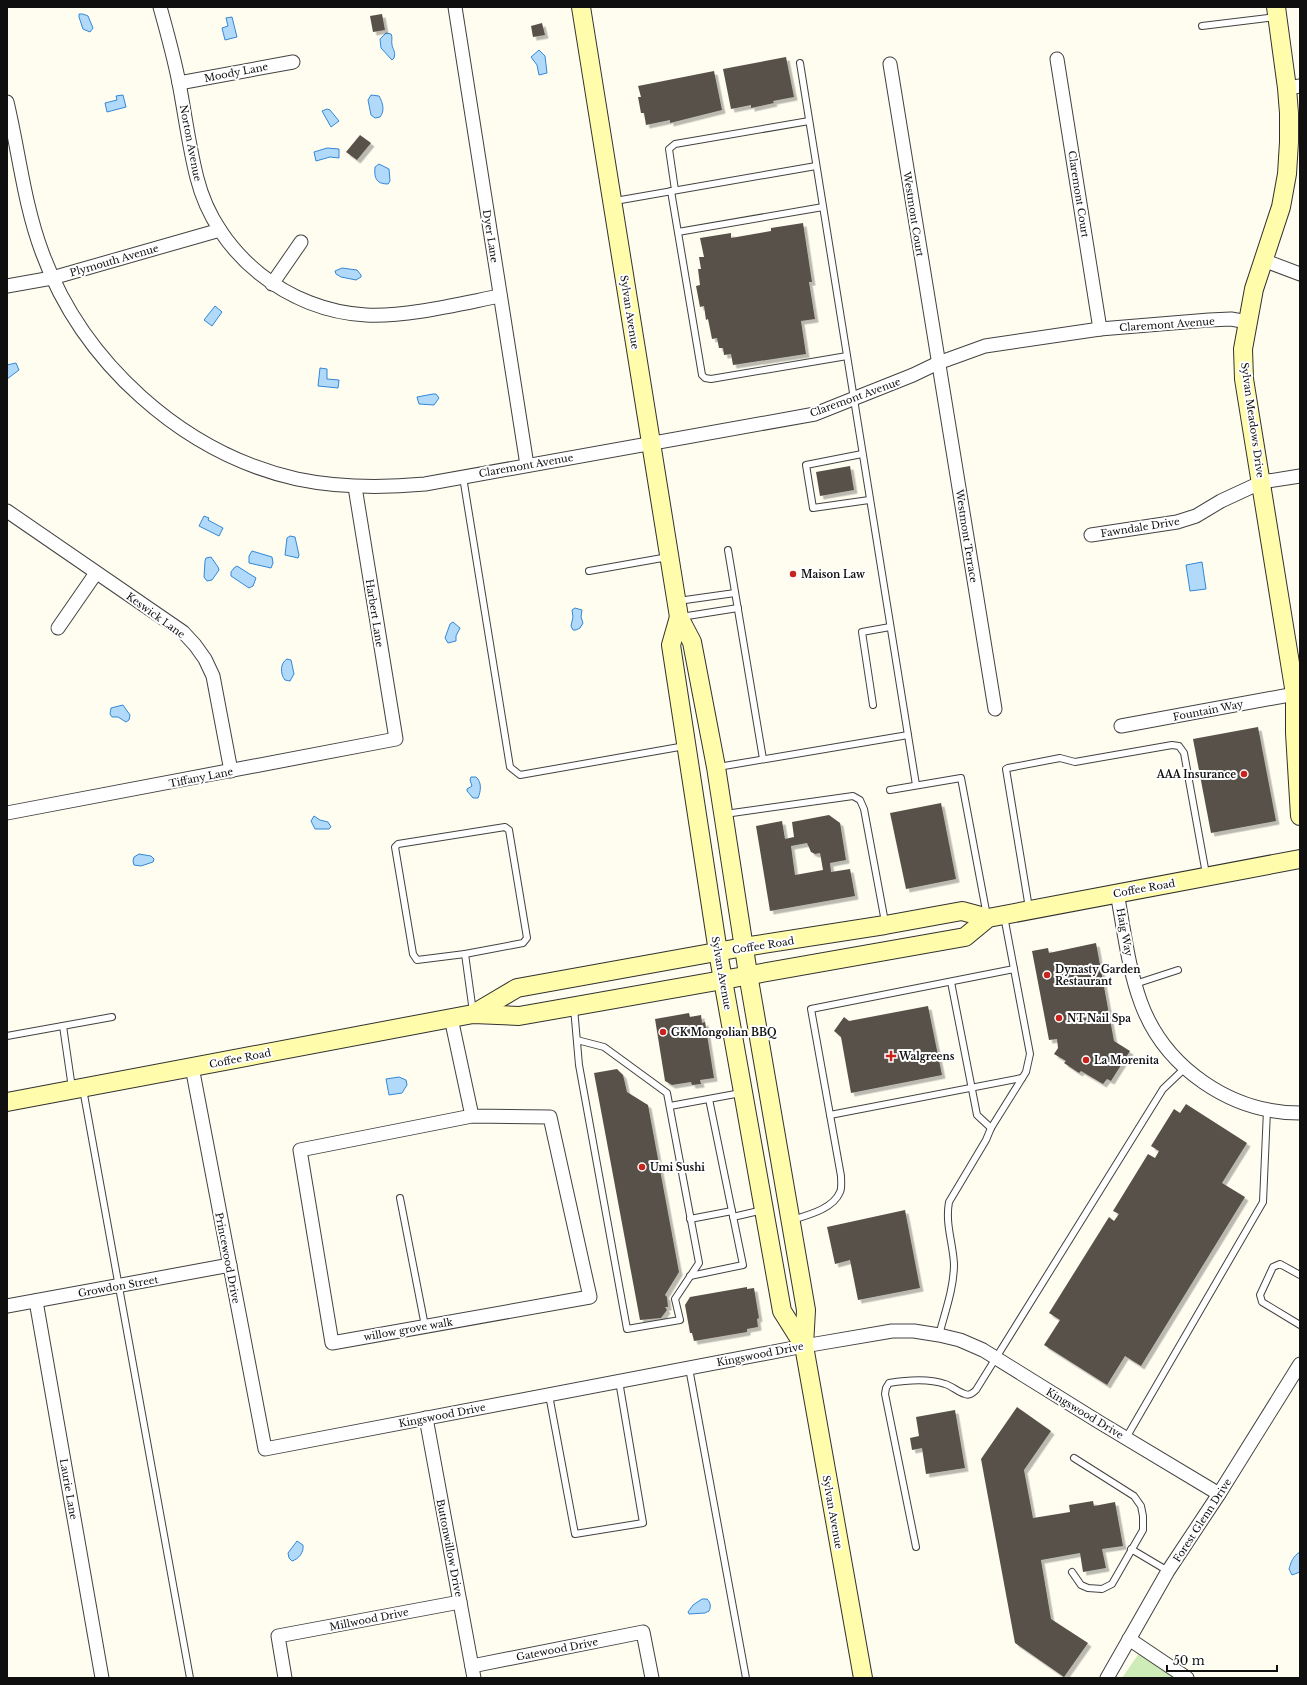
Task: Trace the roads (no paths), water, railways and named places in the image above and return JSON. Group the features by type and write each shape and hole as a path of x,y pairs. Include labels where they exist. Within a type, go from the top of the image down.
{"main road":[{"name":"Sylvan Avenue","path":"581,7 678,609 692,642 716,767 748,974 806,1310 804,1346 863,1678"},
{"name":"Sylvan Meadows Drive","path":"1277,12 1294,87 1287,174 1281,207 1254,289 1243,349 1244,379 1297,702 1294,733 1300,816"},
{"name":"Sylvan Avenue","path":"678,609 671,646 718,952 782,1311 804,1346"},
{"name":"Coffee Road","path":"473,1014 517,988 744,947 885,925 962,911 996,916 1300,859"},
{"name":"Coffee Road","path":"7,1102 473,1014 519,1016 748,974 965,937 996,916"}],"street":[{"name":"Norton Avenue","path":"160,7 171,44 197,178 205,203 220,230 234,249 257,272 272,284 301,300 322,308 366,315 395,315 500,296"},
{"name":"Dyer Lane","path":"455,7 527,465"},
{"name":"Claremont Court","path":"1057,59 1100,329"},
{"name":"Moody Lane","path":"179,83 293,62"},
{"name":"Westmont Court","path":"890,64 938,363"},
{"name":"Claremont Avenue","path":"8,109 30,215 41,251 52,278 72,314 94,346 118,375 146,401 177,426 233,457 273,472 297,478 355,487 388,487 425,484 651,442 815,414 854,400 938,363 985,346 1100,329 1231,319 1248,322"},
{"name":"Plymouth Avenue","path":"7,286 52,278 220,230"},
{"path":"272,284 301,242"},
{"path":"1263,260 1300,274"},
{"name":"Westmont Terrace","path":"938,363 995,709"},
{"name":"Fawndale Drive","path":"1091,535 1177,522 1196,516 1221,501 1262,482 1300,476"},
{"name":"Harbert Lane","path":"355,487 396,739"},
{"name":"Keswick Lane","path":"7,511 183,632 195,645 205,659 212,676 231,771"},
{"path":"58,628 96,573"},
{"name":"Fountain Way","path":"1121,726 1297,702"},
{"name":"Tiffany Lane","path":"7,813 396,739"},
{"name":"Haig Way","path":"1118,893 1135,984 1141,1004 1151,1026 1164,1046 1185,1068 1201,1081 1222,1094 1244,1104 1267,1110 1300,1114"},
{"path":"451,1018 472,1116"},
{"name":"Princewood Drive","path":"192,1067 265,1449"},
{"name":"willow grove walk","path":"472,1116 550,1117 590,1297 332,1343 300,1150 472,1116"},
{"name":"Growdon Street","path":"7,1306 230,1265"},
{"name":"Laurie Lane","path":"36,1301 102,1678"},
{"name":"Kingswood Drive","path":"265,1449 804,1346 892,1331 914,1331 960,1340 983,1350 1219,1494"},
{"name":"Forest Glenn Drive","path":"1107,1678 1168,1571 1219,1494 1300,1364"},
{"name":"Buttonwillow Drive","path":"426,1418 473,1672"},
{"name":"Millwood Drive","path":"285,1678 278,1636 460,1602"},
{"name":"Gatewood Drive","path":"473,1672 643,1632 652,1678"},
{"path":"1129,1639 1187,1678"}],"lane":[{"path":"1202,26 1277,12"},
{"path":"800,63 916,785"},
{"path":"809,121 675,144 669,149 678,232 702,375 705,378 710,379 847,356"},
{"path":"612,201 816,166"},
{"path":"678,232 823,207"},
{"path":"862,454 806,464 813,508 869,500"},
{"path":"463,477 510,767 520,775 686,746"},
{"path":"728,550 763,759"},
{"path":"589,571 670,556"},
{"path":"678,609 736,593"},
{"path":"678,609 738,608"},
{"path":"873,705 862,632 890,627"},
{"path":"716,767 908,736"},
{"path":"1029,909 1006,769 1060,758 1075,762 1172,745 1179,746 1184,753 1206,877"},
{"path":"890,790 961,778 996,916 1014,969 1030,1054 1026,1072 991,1128 986,1140 949,1202 947,1214 954,1264 952,1286 938,1335"},
{"path":"723,815 853,796 860,800 864,809 885,925"},
{"path":"505,827 509,830 527,938 523,942 465,954 417,960 413,954 395,847 398,844 505,827"},
{"path":"465,954 473,1014"},
{"path":"790,1221 816,1212 835,1200 841,1191 841,1176 811,1009 1014,969"},
{"path":"1135,984 1178,970"},
{"path":"951,982 977,1115 991,1128"},
{"path":"574,1006 579,1065 627,1329 680,1320 675,1299 699,1263 667,1093 604,1047 577,1040"},
{"path":"7,1036 112,1017"},
{"path":"63,1026 78,1089 119,1286 190,1678"},
{"path":"916,1547 885,1394 886,1388 889,1383 895,1382 930,1381 946,1384 969,1395 976,1390 1163,1089 1185,1068"},
{"path":"830,1115 1022,1078"},
{"path":"670,1106 743,1093"},
{"path":"690,1276 743,1265 709,1099"},
{"path":"1126,1438 1262,1202 1267,1110"},
{"path":"400,1198 425,1326"},
{"path":"690,1220 764,1210"},
{"path":"1300,1275 1280,1264 1273,1267 1260,1295 1262,1302 1300,1325"},
{"path":"689,1368 746,1678"},
{"path":"549,1395 575,1534 644,1523 619,1381"},
{"path":"1072,1572 1081,1584 1088,1588 1102,1589 1112,1584 1143,1530 1144,1516 1141,1506 1134,1496 1074,1458"},
{"path":"1132,1549 1168,1571"}],"water":[{"path":"79,14 88,16 93,28 90,32 83,29"},
{"path":"232,17 237,37 225,40 222,28 228,26 226,18"},
{"path":"386,33 392,35 392,45 395,54 392,60 381,48 380,39"},
{"path":"539,50 545,56 547,73 539,75 537,65 531,57"},
{"path":"123,95 126,107 107,112 105,103 117,100 116,96"},
{"path":"371,95 379,96 382,101 383,110 380,117 375,118 371,115 368,100"},
{"path":"327,109 330,110 339,121 331,127 322,111"},
{"path":"327,148 339,149 339,158 330,157 316,161 314,152"},
{"path":"379,164 389,169 390,181 388,184 378,182 377,180 375,167"},
{"path":"342,268 357,270 361,277 356,280 341,277 336,274 335,271"},
{"path":"215,306 222,312 212,326 204,320"},
{"path":"16,363 19,370 7,379 7,365"},
{"path":"320,368 327,369 327,379 339,380 338,388 318,386"},
{"path":"436,394 439,398 434,405 419,404 417,397"},
{"path":"204,516 209,518 208,520 223,528 219,536 199,526"},
{"path":"290,536 295,537 299,555 298,558 285,555 287,538"},
{"path":"252,551 272,557 273,563 271,568 249,563 249,556"},
{"path":"211,557 219,570 212,580 207,581 204,577 205,561 206,558"},
{"path":"1202,562 1206,589 1190,591 1186,565"},
{"path":"237,566 256,578 253,586 249,588 231,576 231,572"},
{"path":"575,608 582,610 581,617 583,623 580,628 573,630 571,626 573,617 572,610"},
{"path":"453,622 460,628 456,636 456,641 448,643 445,638 450,624"},
{"path":"287,659 291,660 294,674 290,681 283,678 282,672 283,663"},
{"path":"123,705 130,715 129,720 126,722 118,717 112,717 110,714 111,708"},
{"path":"471,777 476,777 480,784 478,798 473,798 467,791 467,789 472,786 470,780"},
{"path":"314,816 320,820 328,822 331,827 329,829 315,829 311,821"},
{"path":"139,854 151,856 154,859 153,862 141,866 134,865 134,857"},
{"path":"399,1077 406,1080 407,1085 402,1093 389,1095 386,1079"},
{"path":"297,1541 303,1545 303,1550 299,1557 292,1561 289,1558 288,1553"},
{"path":"1300,1552 1300,1572 1292,1575 1289,1569 1294,1557"},
{"path":"702,1599 707,1599 709,1602 709,1611 705,1613 689,1614 688,1612 693,1605"}],"place":[{"name":"Maison Law","path":"793,574"},
{"name":"AAA Insurance","path":"1244,774"},
{"name":"Dynasty Garden Restaurant","path":"1047,975"},
{"name":"NT Nail Spa","path":"1059,1018"},
{"name":"GK Mongolian BBQ","path":"663,1032"},
{"name":"Walgreens","path":"891,1056"},
{"name":"La Morenita","path":"1086,1060"},
{"name":"Umi Sushi","path":"642,1167"}]}
